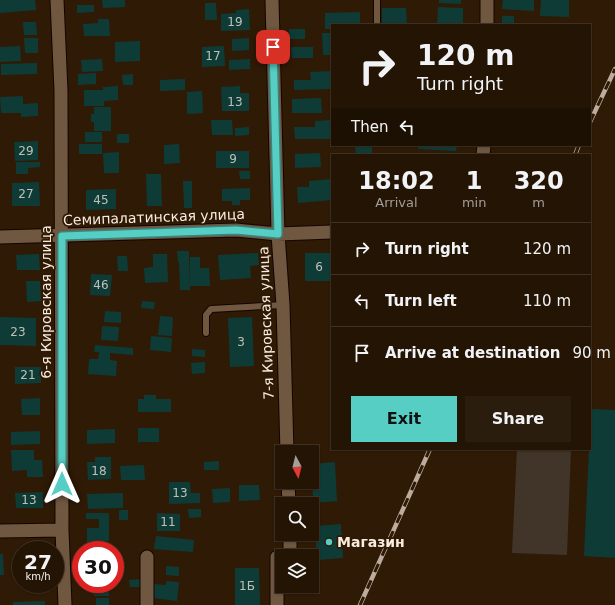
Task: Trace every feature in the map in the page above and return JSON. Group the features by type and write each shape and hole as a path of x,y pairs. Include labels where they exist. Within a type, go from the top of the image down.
{"street":[{"name":"6-я Кировская улица","path":"57,0 61,91 62,530 65,605"},
{"name":"7-я Кировская улица","path":"272,0 278,234 283,305 287,445"},
{"path":"486,24 487,0"},
{"name":"Семипалатинская улица","path":"0,237 236,230 278,234 331,232"},
{"path":"0,531 62,530"},
{"path":"147,557 147,605"},
{"path":"277,593 277,605"}],"lane":[{"path":"377,0 377,24"},
{"path":"206,333 206,315 211,309 283,305"}],"shaded area":[{"path":"517,450 571,450 567,555 512,553"}],"building":[{"path":"0,0 35,0 36,10 0,13"},
{"path":"102,0 125,0 125,7 103,8"},
{"path":"439,0 461,0 461,4 439,3"},
{"path":"503,0 534,0 534,11 502,9"},
{"path":"541,0 569,0 569,17 540,16"},
{"path":"205,3 216,3 217,20 205,20"},
{"path":"77,5 94,5 94,12 77,13"},
{"path":"438,7 463,8 463,24 437,24"},
{"path":"382,8 406,8 407,23 382,23"},
{"path":"249,9 250,30 221,31 221,14 236,13 236,10"},
{"path":"360,12 360,24 331,24 331,29 325,29 325,13"},
{"path":"502,16 514,16 514,24 502,24"},
{"path":"98,19 109,19 110,36 84,36 83,24 98,23"},
{"path":"23,22 36,22 37,35 24,35"},
{"path":"289,29 305,29 305,39 289,39"},
{"path":"322,33 331,33 331,55 323,55"},
{"path":"24,38 38,38 38,53 25,53"},
{"path":"249,38 249,50 232,51 232,39"},
{"path":"140,41 140,61 115,62 115,42"},
{"path":"20,46 21,61 0,62 0,47"},
{"path":"224,46 225,66 202,67 202,47"},
{"path":"291,47 313,47 313,58 292,58"},
{"path":"102,59 103,71 82,72 81,60"},
{"path":"250,59 250,69 229,70 229,60"},
{"path":"37,63 37,74 1,75 1,64"},
{"path":"331,71 331,89 294,90 294,80 311,80 310,72"},
{"path":"96,73 96,84 78,85 78,74"},
{"path":"133,74 133,85 123,85 122,75"},
{"path":"185,79 185,90 160,91 160,80"},
{"path":"118,86 118,100 104,101 104,106 84,106 84,90 103,90 103,87"},
{"path":"240,86 240,93 249,93 249,111 222,111 221,87"},
{"path":"202,91 203,113 187,114 187,92"},
{"path":"23,96 23,104 38,103 38,116 21,117 21,113 1,113 0,97"},
{"path":"321,98 322,113 292,113 292,99"},
{"path":"94,107 111,107 111,131 94,131 94,122 91,122 91,114 94,114"},
{"path":"211,120 232,120 233,135 212,135"},
{"path":"331,120 331,139 295,139 294,127 315,127 315,121"},
{"path":"249,127 249,135 235,136 235,128"},
{"path":"85,132 102,132 102,142 85,142"},
{"path":"117,134 129,134 129,143 117,143"},
{"path":"38,141 38,160 15,161 14,142"},
{"path":"79,144 102,144 102,154 79,154"},
{"path":"179,144 180,163 164,164 164,145"},
{"path":"355,146 372,146 372,154 356,154"},
{"path":"418,146 457,146 456,151 418,149"},
{"path":"216,151 249,151 249,168 216,168"},
{"path":"119,152 119,173 104,173 103,153"},
{"path":"320,153 321,167 295,168 295,154"},
{"path":"16,162 40,162 40,167 28,168 28,174 16,174"},
{"path":"239,171 250,171 250,179 240,179"},
{"path":"146,174 161,174 162,206 147,206"},
{"path":"331,179 331,200 298,203 297,187 309,187 309,181"},
{"path":"183,181 192,181 192,208 184,208"},
{"path":"39,182 40,206 12,206 12,183"},
{"path":"250,188 250,200 240,200 240,205 232,205 232,201 222,201 222,189"},
{"path":"116,189 116,209 86,210 86,190"},
{"path":"177,251 189,251 190,290 180,290"},
{"path":"258,253 259,265 250,266 251,278 220,280 218,255"},
{"path":"305,253 331,253 331,281 305,281"},
{"path":"39,254 40,270 17,270 16,255"},
{"path":"153,254 167,254 168,282 145,283 144,268 153,267"},
{"path":"117,256 127,256 128,271 118,271"},
{"path":"190,257 200,257 200,268 209,268 210,286 190,286"},
{"path":"91,274 112,275 110,296 90,295"},
{"path":"26,281 40,281 41,301 27,302"},
{"path":"142,301 155,302 154,309 141,308"},
{"path":"105,311 121,312 121,323 104,322"},
{"path":"160,316 173,317 172,336 158,335"},
{"path":"0,317 36,318 36,346 0,345"},
{"path":"252,317 254,366 230,367 228,318"},
{"path":"102,326 119,327 118,341 101,340"},
{"path":"151,336 172,338 171,352 150,350"},
{"path":"95,345 133,348 133,355 110,353 110,360 117,361 116,376 88,374 89,359 98,359 99,352 94,352"},
{"path":"192,349 205,350 205,357 192,356"},
{"path":"205,362 205,373 192,374 191,363"},
{"path":"15,367 41,367 41,383 15,384"},
{"path":"144,395 156,395 156,399 171,399 171,412 138,412 138,399 144,399"},
{"path":"40,398 40,415 22,415 21,399"},
{"path":"591,409 615,410 615,558 584,556 589,450 591,450"},
{"path":"138,428 159,428 159,442 138,442"},
{"path":"115,429 115,443 87,444 87,430"},
{"path":"40,431 40,444 11,445 11,432"},
{"path":"11,450 34,450 34,460 42,460 43,477 27,477 27,470 12,471"},
{"path":"95,457 111,457 111,479 88,480 87,462 95,462"},
{"path":"219,461 219,470 204,470 204,462"},
{"path":"335,462 337,501 319,502 319,497 313,497 313,489 319,489 319,463"},
{"path":"144,465 145,480 121,480 120,466"},
{"path":"169,482 190,482 191,493 200,493 200,503 169,504"},
{"path":"239,485 259,485 260,500 239,501"},
{"path":"230,488 230,502 213,503 212,489"},
{"path":"43,492 43,508 16,508 15,493"},
{"path":"123,493 123,508 88,509 87,494"},
{"path":"188,509 201,509 201,517 189,518"},
{"path":"119,510 128,510 128,520 119,520"},
{"path":"86,513 109,513 109,541 87,541 87,528 99,528 99,519 86,519"},
{"path":"157,513 180,514 180,531 157,531"},
{"name":"Магазин","path":"341,524 343,558 319,560 319,549 316,549 316,541 319,541 319,526"},
{"path":"156,536 194,540 193,552 154,549"},
{"path":"0,554 3,554 4,575 0,575"},
{"path":"166,566 179,567 179,576 166,575"},
{"path":"235,568 259,568 260,605 235,605"},
{"path":"140,579 140,587 130,587 129,580"},
{"path":"166,581 179,582 177,601 153,598 154,584 166,585"},
{"path":"94,593 109,593 109,596 94,596"},
{"path":"96,598 109,598 109,605 96,605"},
{"path":"45,601 45,605 13,605 13,602"}],"railway":[{"path":"591,120 615,69"},
{"path":"575,154 579,146"},
{"path":"360,605 430,450"}],"place":[{"name":"Магазин","path":"329,542"}],"route":[{"path":"62,484 62,236 236,230 278,234 273,47"}]}
